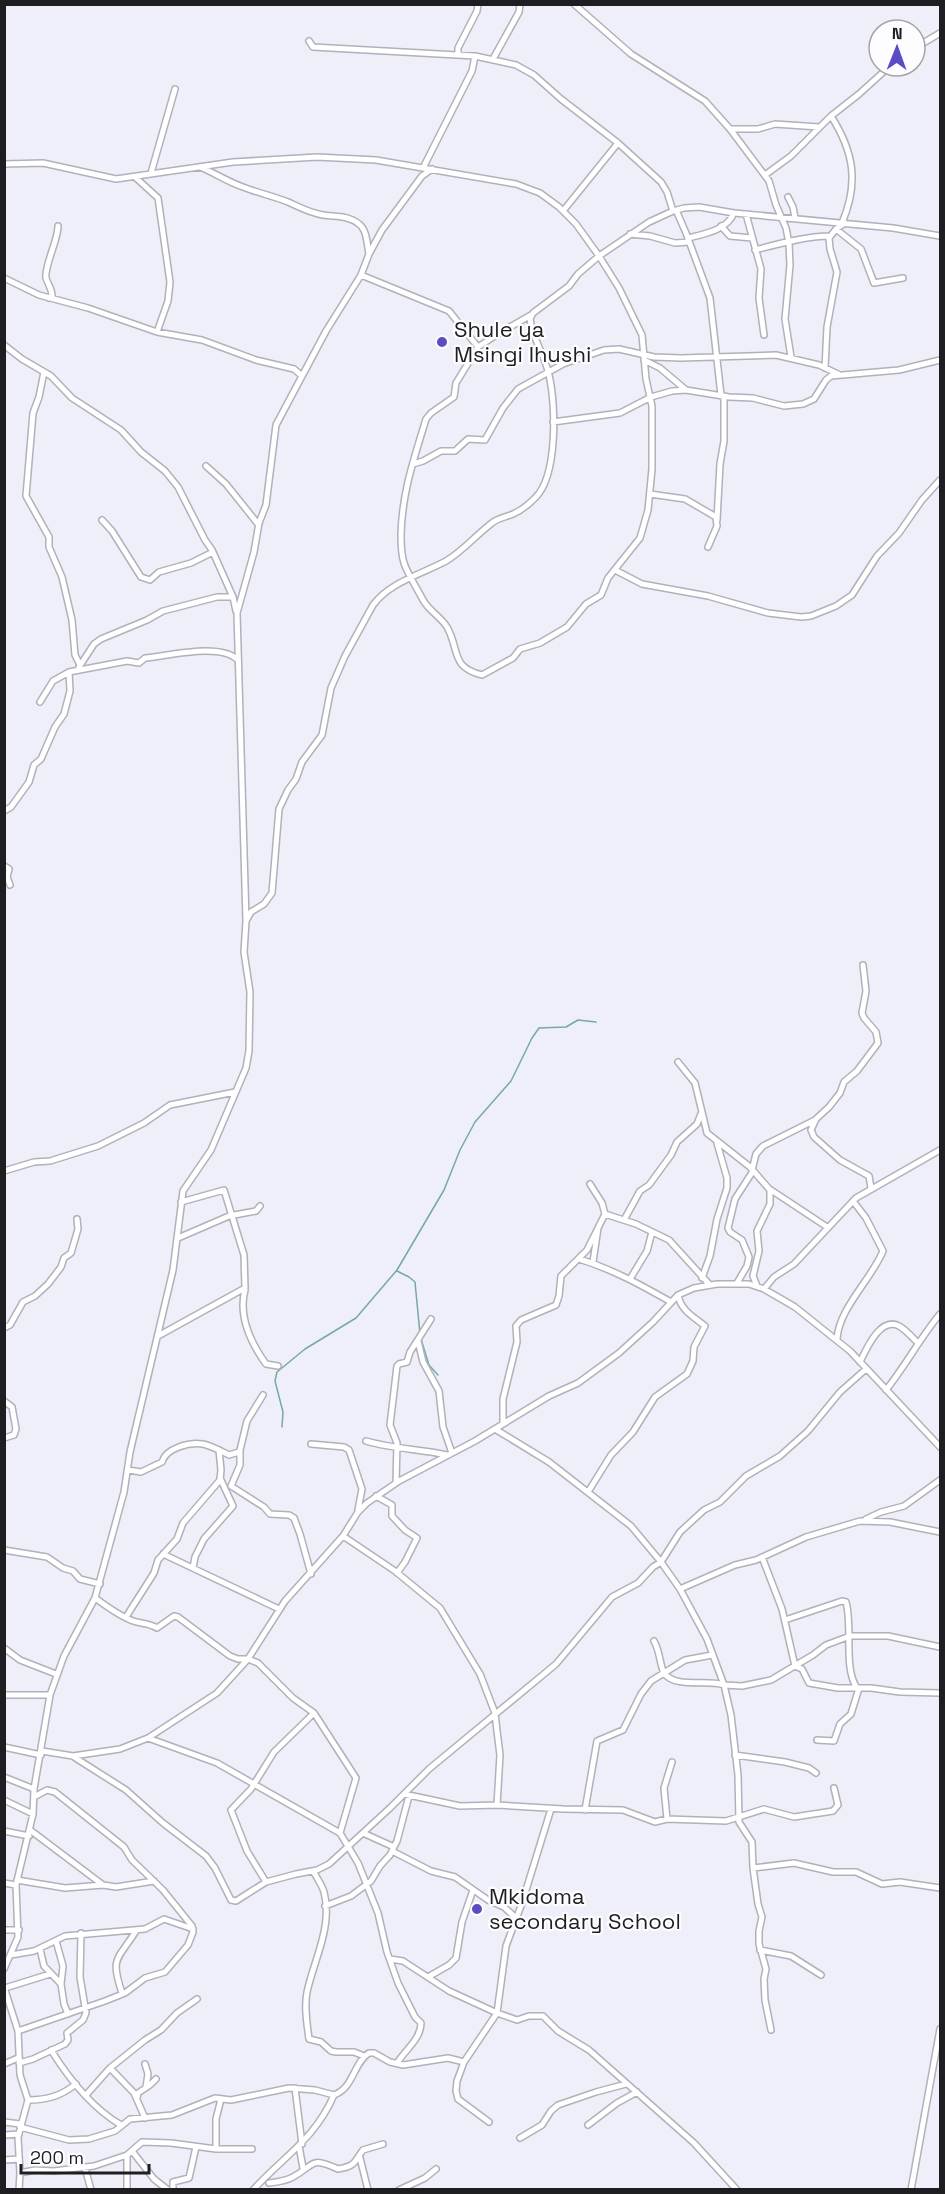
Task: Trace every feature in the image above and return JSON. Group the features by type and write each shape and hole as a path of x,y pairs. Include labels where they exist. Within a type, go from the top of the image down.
{"street":[{"path":"458,54 458,48 477,11 478,4"},
{"path":"493,59 519,12 520,4"},
{"path":"574,4 630,53 705,101 765,175 787,231 789,243 790,265 785,319 790,357"},
{"path":"927,41 940,33"},
{"path":"309,41 313,47 432,55 458,54 516,65 534,75 618,143 664,186 689,240 710,298 722,395 724,447 720,464 717,520 713,539 708,547"},
{"path":"423,168 472,71 475,56"},
{"path":"765,175 791,156 831,116 877,78"},
{"path":"151,173 175,89"},
{"path":"553,422 625,411 651,397 672,391 687,390 753,398 781,405 795,405 814,399 827,378 827,327 837,272 830,249 830,236 843,223 853,179 848,147 831,116"},
{"path":"730,129 758,129 775,124 819,127"},
{"path":"562,211 618,143"},
{"path":"4,164 43,163 116,179 233,162 317,157 376,160 516,184 540,193 576,225 599,256 619,288 640,331 646,379 651,397 652,452 648,510 640,538 607,581 601,595 586,604 571,624 540,643 520,649 513,658 482,675 460,664 448,630 425,604 402,559 401,531 404,492 426,419 454,397 456,383 478,346 532,315 569,286 578,274 599,256 630,234 649,222 674,211 699,207 734,213 893,228 940,236"},
{"path":"198,167 302,210 354,221 360,225 365,235 369,254"},
{"path":"237,613 254,552 258,524 266,505 276,425 335,315 361,275 382,230 422,176 432,169"},
{"path":"135,177 158,198 160,220 164,232 170,285 168,301 157,332"},
{"path":"788,197 795,218"},
{"path":"630,234 650,236 675,243 689,240 721,226 731,220 734,213"},
{"path":"746,214 761,269 759,298 764,335"},
{"path":"49,298 52,292 46,277 51,252 58,237 58,226"},
{"path":"721,226 730,236 752,238"},
{"path":"836,229 861,249 874,283 903,278"},
{"path":"755,250 800,241 813,236 830,236"},
{"path":"361,275 449,310 478,346"},
{"path":"4,278 49,298 88,308 157,332 202,340 256,360 294,369 301,375"},
{"path":"246,920 250,913 264,904 272,893 279,809 296,779 302,762 322,735 329,694 345,656 375,602 392,587 448,560 493,522 516,512 537,496 543,486 553,447 554,405 549,372 530,321 532,315"},
{"path":"4,345 55,380 72,398 120,430 165,471 177,487 213,552 233,597 237,613 246,920 244,952 250,992 249,1051 244,1074 211,1150 184,1188 173,1270 130,1452 124,1492 99,1584 95,1598 56,1674 50,1695 34,1789 33,1814 17,1882 17,1943 4,1969"},
{"path":"413,464 441,451 455,451 468,439 486,440 515,391 563,364 604,350 619,349 654,357 672,358 776,355 826,368 838,374"},
{"path":"644,360 687,390"},
{"path":"827,378 838,374 899,370 940,360"},
{"path":"44,372 33,413 26,496 49,537 49,547 62,577 72,620 75,655 79,667 86,670 127,661 139,663 145,658 204,651 226,653 238,660"},
{"path":"206,466 226,484 258,524"},
{"path":"615,570 642,584 708,596 768,613 811,616 836,606 852,595 877,556 899,533 922,500 940,480"},
{"path":"650,494 687,500 714,515 717,520"},
{"path":"102,520 112,531 141,577 146,580 150,580 159,572 191,563 213,552"},
{"path":"40,702 53,681 79,667 98,641 161,612 214,597 233,597"},
{"path":"4,811 11,807 29,782 34,765 41,759 56,724 64,714 70,691 69,672"},
{"path":"4,866 9,869 7,877 10,885"},
{"path":"737,1283 747,1266 749,1257 742,1240 728,1228 735,1199 753,1170 754,1158 763,1146 816,1119 830,1107 840,1093 844,1082 857,1071 878,1043 876,1032 862,1013 866,992 863,965"},
{"path":"678,1062 693,1080 705,1131 753,1170 770,1190 827,1227"},
{"path":"4,1171 34,1162 50,1161 98,1146 144,1123 173,1104 235,1092"},
{"path":"624,1220 640,1191 649,1185 671,1155 677,1142 697,1124 702,1112"},
{"path":"816,1119 813,1123 812,1134 840,1160 869,1176 871,1188"},
{"path":"702,1278 710,1256 717,1219 727,1188 727,1178 716,1142"},
{"path":"764,1289 774,1277 794,1264 853,1201 871,1188 940,1150"},
{"path":"502,1424 503,1399 517,1342 516,1326 521,1320 556,1305 560,1279 589,1247 605,1214 601,1201 590,1184"},
{"path":"181,1202 224,1190 245,1261 243,1316 265,1363 278,1366"},
{"path":"757,1286 753,1276 759,1251 757,1231 770,1204 770,1190"},
{"path":"837,1339 841,1320 883,1251 866,1218 853,1201"},
{"path":"178,1238 233,1215 256,1211 260,1206"},
{"path":"605,1214 673,1242 709,1284"},
{"path":"4,1328 10,1325 23,1302 48,1284 61,1267 64,1258 71,1253 78,1229 77,1219"},
{"path":"593,1262 598,1228"},
{"path":"630,1279 647,1251 651,1232"},
{"path":"579,1259 593,1262 630,1279 672,1302"},
{"path":"4,1747 73,1756 117,1750 148,1738 217,1693 248,1659 279,1609 343,1536 358,1512 376,1496 549,1396 592,1374 619,1353 678,1296 694,1288 709,1284 737,1283 757,1286 795,1307 837,1339 940,1447"},
{"path":"158,1336 184,1320 244,1290"},
{"path":"588,1492 611,1455 633,1432 655,1397 687,1374 693,1361 694,1347 705,1326 684,1310 679,1303 678,1296"},
{"path":"886,1390 901,1371 917,1342 940,1314"},
{"path":"396,1483 398,1448 390,1425 397,1366 407,1362 431,1319"},
{"path":"860,1362 875,1334 891,1325 898,1326 917,1342"},
{"path":"418,1340 423,1362 439,1391 449,1454"},
{"path":"73,1756 126,1790 163,1823 206,1856 231,1900 236,1901 266,1882 313,1871 329,1864 407,1795 429,1769 556,1664 612,1597 638,1583 661,1562 684,1528 704,1510 724,1499 742,1479 780,1456 808,1431 840,1392 866,1368"},
{"path":"264,1395 249,1417 239,1452 240,1463 231,1486 264,1507 270,1514 289,1515 294,1518 311,1574"},
{"path":"4,1401 12,1407 16,1429 14,1435 4,1438"},
{"path":"495,1429 549,1462 631,1526 680,1588 707,1640 724,1685 730,1715 740,1793 741,1826 752,1842 753,1868 762,1917 759,1931 760,1950 766,1969 765,2000 771,2030"},
{"path":"366,1441 398,1448 449,1454"},
{"path":"128,1470 141,1472 162,1462 164,1456 169,1452 186,1446 200,1444 230,1455 239,1452"},
{"path":"311,1444 344,1447 349,1450 362,1489 358,1512"},
{"path":"193,1569 195,1557 204,1539 233,1506 220,1478 219,1450"},
{"path":"126,1617 164,1554 177,1539 183,1523 220,1478"},
{"path":"680,1588 735,1564 762,1557 806,1538 904,1506 940,1480"},
{"path":"376,1496 392,1505 392,1516 405,1530 417,1537 398,1573"},
{"path":"864,1520 940,1532"},
{"path":"343,1536 398,1573 444,1612 480,1674 495,1713 500,1755 497,1805"},
{"path":"4,1550 48,1557 63,1568 73,1570 80,1579 99,1584"},
{"path":"164,1554 279,1609"},
{"path":"762,1557 785,1620 795,1666"},
{"path":"95,1598 126,1617 158,1628 176,1616 230,1656 248,1659 262,1666 293,1698 314,1713 356,1778 340,1833"},
{"path":"785,1620 844,1601 847,1604 850,1673 858,1688 851,1714 840,1724 834,1741 817,1740"},
{"path":"654,1641 658,1647 664,1672 674,1679 693,1683 713,1682 729,1687 766,1681 795,1666 826,1645 850,1636 888,1636 940,1647"},
{"path":"4,1648 20,1660 56,1674"},
{"path":"585,1810 597,1741 622,1730 647,1684 685,1660 712,1655"},
{"path":"795,1666 801,1668 811,1684 915,1694 940,1693"},
{"path":"713,1682 718,1673"},
{"path":"4,1695 50,1695"},
{"path":"266,1882 247,1851 231,1811 249,1791 274,1752 314,1713"},
{"path":"148,1738 217,1762 340,1833 358,1863 378,1913 398,1983 422,2027 419,2035 397,2063"},
{"path":"735,1755 785,1762 809,1768 816,1773"},
{"path":"667,1819 664,1788 672,1762"},
{"path":"4,1777 34,1789"},
{"path":"407,1795 453,1806 497,1805 551,1809 617,1809 652,1822 667,1819 726,1821 764,1809 794,1817 833,1811 838,1805 834,1788"},
{"path":"34,1797 46,1790 58,1794 124,1846 132,1860 163,1890 193,1929"},
{"path":"325,1906 351,1896 371,1881 393,1849 403,1824 407,1795"},
{"path":"4,1800 33,1814"},
{"path":"489,2122 459,2099 457,2081 464,2062 497,2013 506,1946 551,1809"},
{"path":"4,1831 29,1833 103,1885"},
{"path":"363,1833 431,1871 455,1877 504,1907 516,1918"},
{"path":"753,1868 794,1863 833,1872 856,1872 882,1884 900,1882 940,1888"},
{"path":"313,1871 324,1892 325,1906 324,1931 307,1992 306,2012 309,2039 321,2042 331,2051 354,2052 364,2056"},
{"path":"5,1884 17,1882 65,1888 89,1888 103,1885 116,1887 154,1881"},
{"path":"428,1977 449,1965 456,1958 462,1922 473,1890"},
{"path":"11,1955 39,1949 65,1936 136,1930 152,1927 160,1920 167,1919 193,1929"},
{"path":"18,2031 122,1994 145,1978 165,1972 188,1945 193,1929"},
{"path":"4,1930 18,1930"},
{"path":"122,1994 115,1973 116,1962 136,1930"},
{"path":"4,2064 67,2043 67,2033 83,2020 86,2008 80,1977 81,1933"},
{"path":"56,1941 64,1972 61,1984 68,2014"},
{"path":"39,1949 44,1966 61,1984"},
{"path":"760,1950 791,1956 821,1975"},
{"path":"390,1959 403,1960 449,1991 497,2013 517,2020 533,2015 543,2016 558,2031 589,2050 694,2143 737,2190"},
{"path":"19,2190 19,2134 28,2100 19,2060 18,2031 5,1988 50,1974"},
{"path":"86,2095 110,2067 161,2030 177,2013 197,1999"},
{"path":"910,2190 940,2029"},
{"path":"51,2050 86,2095 122,2125"},
{"path":"252,2190 320,2123 334,2095 347,2086 364,2056 372,2052 386,2061 412,2064 448,2058 464,2062"},
{"path":"145,2064 148,2074 146,2087"},
{"path":"110,2067 137,2098 145,2118"},
{"path":"137,2098 138,2093 156,2079"},
{"path":"28,2100 50,2099 76,2084"},
{"path":"520,2138 542,2125 558,2105 626,2084"},
{"path":"4,2122 56,2137 78,2140 115,2131 130,2119 172,2115 210,2099 231,2100 272,2090 295,2088 334,2095"},
{"path":"295,2088 303,2168"},
{"path":"588,2125 617,2103 637,2092"},
{"path":"216,2149 216,2119 221,2099"},
{"path":"4,2135 19,2134"},
{"path":"20,2173 29,2170 49,2172 85,2168 130,2153 139,2143 147,2142 216,2149 252,2149"},
{"path":"268,2174 270,2186 292,2178 303,2168 321,2162 341,2169 357,2162 363,2150 383,2144"},
{"path":"172,2190 173,2182 189,2178 195,2147"},
{"path":"127,2190 130,2153"},
{"path":"130,2153 154,2179 168,2190"},
{"path":"360,2158 368,2190"},
{"path":"4,2160 19,2159"},
{"path":"85,2168 91,2190"},
{"path":"399,2190 411,2187 436,2169"}],"waterway":[{"path":"282,1427 283,1412 275,1381 277,1372 305,1349 356,1318 397,1270 444,1190 460,1150 475,1122 511,1081 539,1028 566,1027 578,1020 596,1022"},
{"path":"397,1271 415,1282 420,1334"},
{"path":"421,1339 429,1365 438,1375"}],"place":[{"name":"Shule ya Msingi Ihushi","path":"442,342"},
{"name":"Mkidoma secondary School","path":"477,1909"}]}
